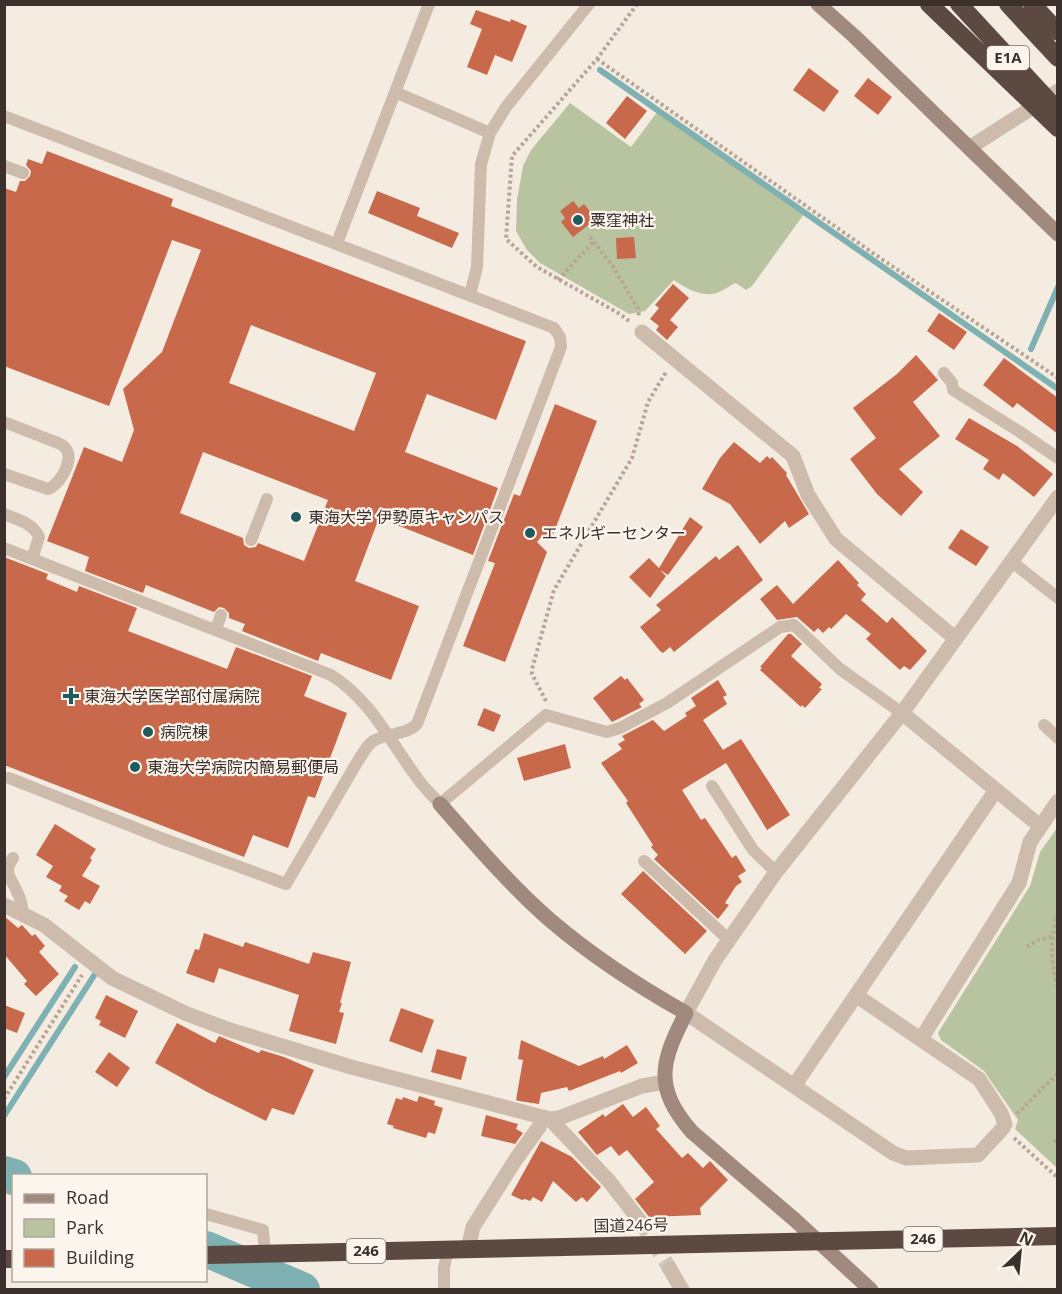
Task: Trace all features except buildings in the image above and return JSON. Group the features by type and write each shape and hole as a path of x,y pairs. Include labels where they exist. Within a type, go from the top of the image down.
{"highway":[{"path":"929,4 1058,128"},
{"name":"E1A","path":"959,4 1058,111"},
{"name":"E1A","path":"1008,4 1058,58"},
{"path":"1032,4 1058,32"},
{"name":"国道246号","path":"207,1255 1058,1236"}],"street":[{"path":"818,4 1058,234"},
{"path":"969,148 1058,91"},
{"path":"642,332 794,456 808,495 836,539 956,639"},
{"path":"870,1290 692,1132 673,1104 665,1082 665,1060 686,1013 728,939 776,872 902,713 1058,497"},
{"path":"902,713 1040,826"},
{"path":"794,1086 996,790"},
{"path":"921,1039 1019,883 1030,842 1058,801"},
{"path":"440,804 463,831 549,918 612,968 686,1013 892,1152 906,1158 978,1155 1003,1128 1008,1129 1001,1113 979,1079 857,996"},
{"path":"4,905 44,925 112,978 187,1014 230,1030 351,1067 546,1118 558,1118 642,1086 665,1082"},
{"path":"546,1118 609,1181 640,1221"},
{"path":"468,1249 473,1227 546,1118"},
{"path":"670,1269 682,1290"}],"lane":[{"path":"336,243 429,4"},
{"path":"470,295 477,267 481,164 490,133 506,107 589,4"},
{"path":"395,92 490,133"},
{"path":"4,116 554,328 560,337 561,347 417,724 411,730 375,740 370,744 286,884 9,778"},
{"path":"4,166 23,173"},
{"path":"944,373 952,382 953,390 1058,458"},
{"path":"4,422 58,442 66,448 68,453 68,460 60,481 48,489 4,474"},
{"path":"251,540 267,499"},
{"path":"4,514 36,530 39,537 32,559"},
{"path":"4,548 331,675 358,695 419,780 440,804 546,715 607,732 620,728 667,703 780,627 794,626 840,669 902,713"},
{"path":"1011,562 1058,598"},
{"path":"216,629 221,615"},
{"path":"1044,725 1058,738"},
{"path":"712,786 753,850 776,872"},
{"path":"13,858 8,865 7,873 19,895 23,913"},
{"path":"645,861 728,939"},
{"path":"207,1214 263,1230 265,1253"},
{"path":"444,1290 444,1268 448,1250"}],"path":[{"path":"637,4 597,59 512,156 506,239 537,267 620,314 642,332"},
{"path":"597,59 880,258 1058,378"},
{"path":"558,280 592,239 612,265 638,309"},
{"path":"546,715 548,707 545,697 532,674 532,669 554,590 632,458 648,402 674,358"},
{"path":"1058,913 1052,937 1052,966 1058,987"},
{"path":"1027,947 1038,940 1052,937"},
{"path":"4,1100 90,961"},
{"path":"1058,1073 1017,1114 1008,1129 1058,1178"}],"green space":[{"path":"570,103 631,147 658,111 804,214 752,286 746,290 736,283 717,293 704,294 691,290 674,280 645,311 629,314 540,263 527,250 516,231 517,200 523,166 531,150"},
{"path":"1057,828 1057,1168 1015,1129 1018,1120 984,1071 941,1040 938,1033 1030,886 1040,852"}],"waterway":[{"path":"600,70 1058,389"},
{"path":"1031,349 1058,287"},
{"path":"4,1077 75,967"},
{"path":"4,1116 95,974"},
{"path":"4,1174 12,1176"},
{"path":"207,1249 302,1290"}],"tunnel":[{"path":"640,1221 670,1269"}],"place":[{"name":"粟窪神社","path":"578,220"},
{"name":"東海大学 伊勢原キャンパス","path":"296,517"},
{"name":"エネルギーセンター","path":"530,533"},
{"name":"東海大学医学部付属病院","path":"71,696"},
{"name":"病院棟","path":"148,732"},
{"name":"東海大学病院内簡易郵便局","path":"135,767"}]}
